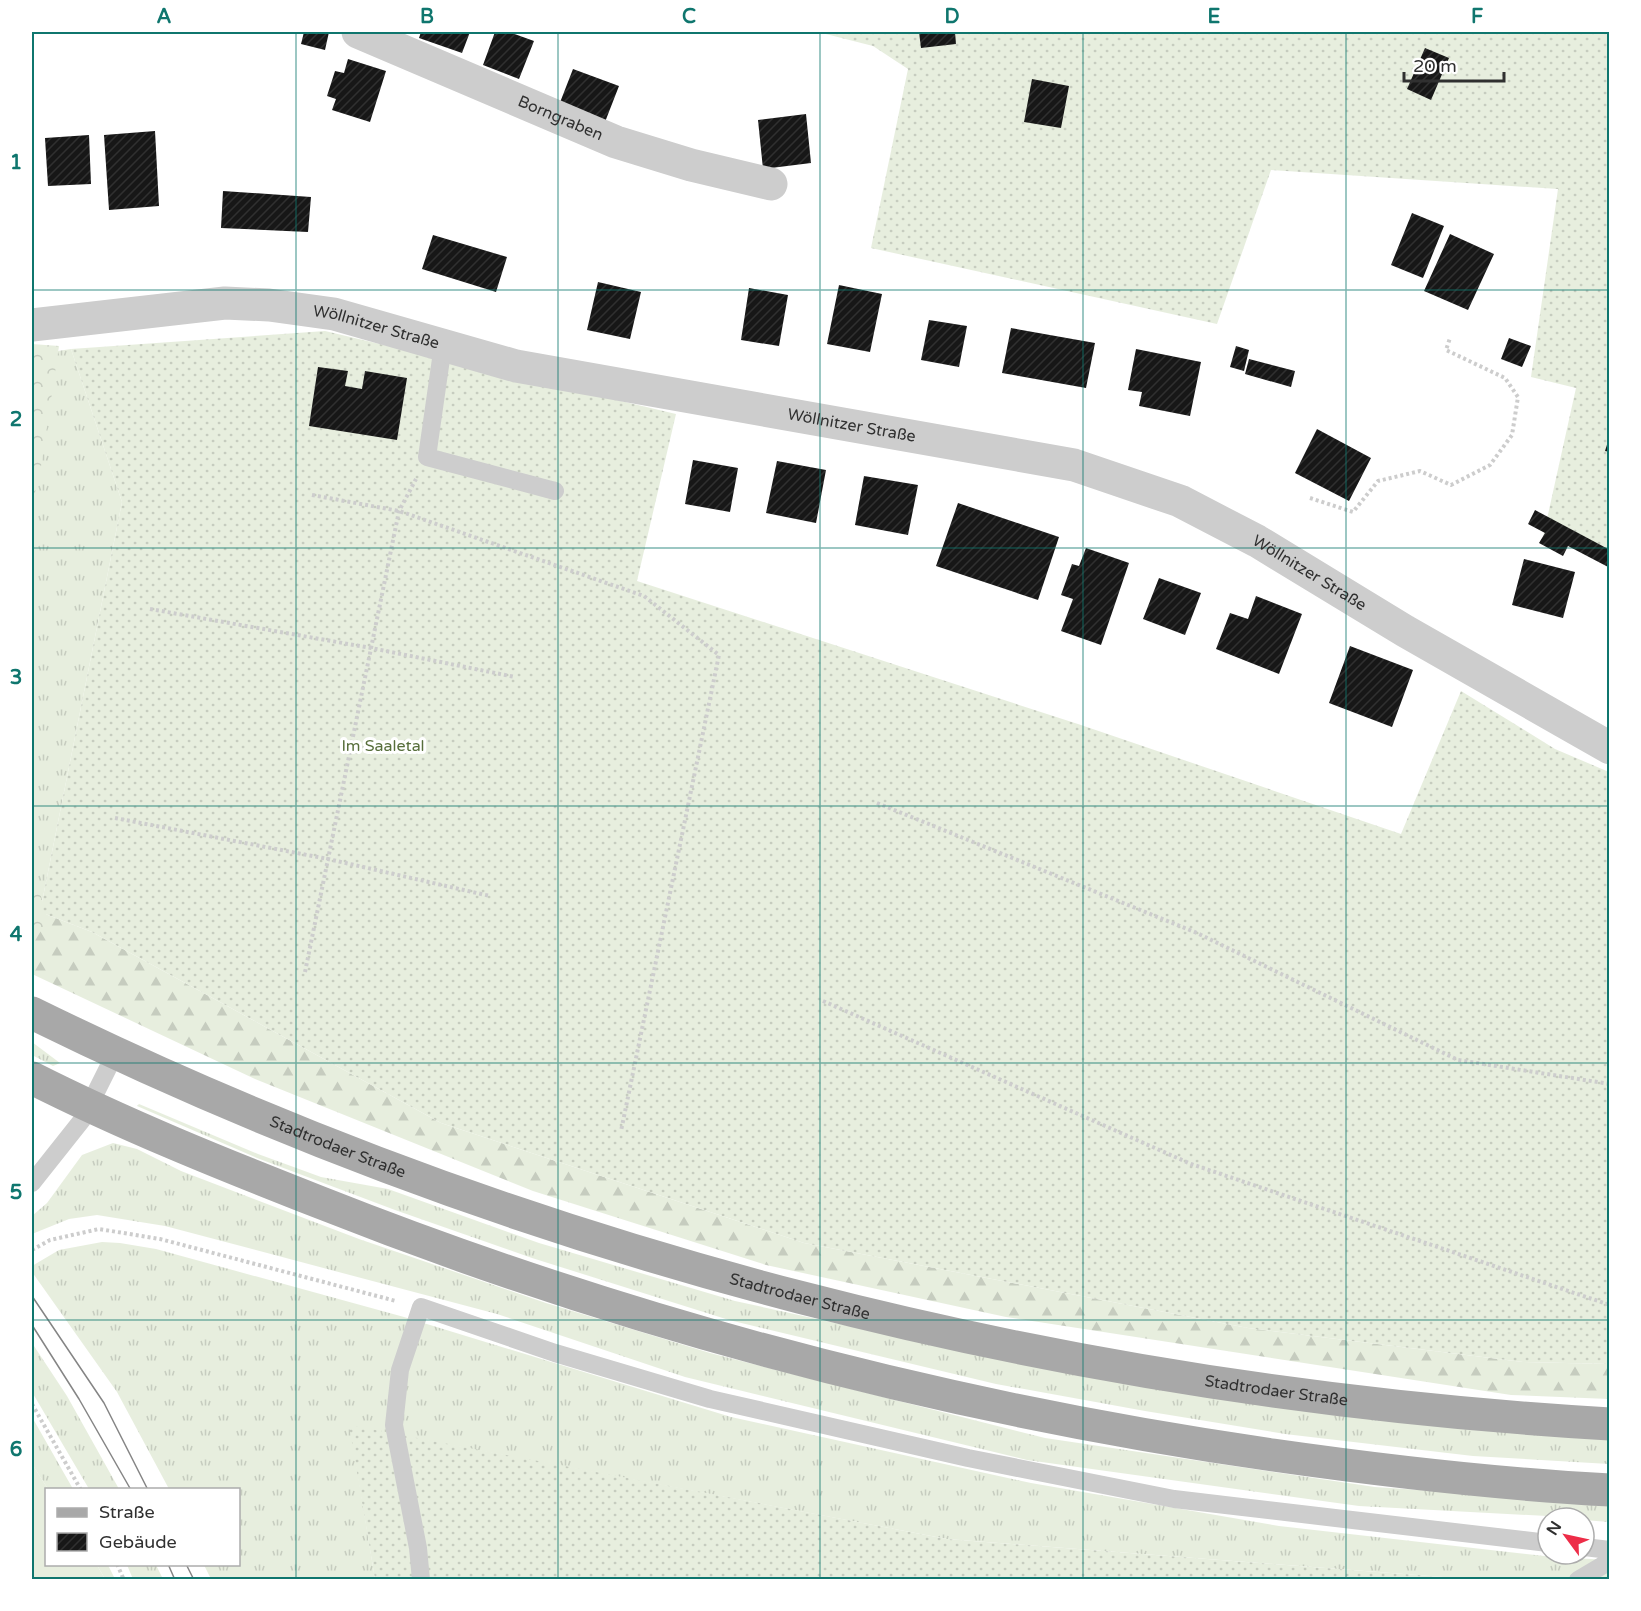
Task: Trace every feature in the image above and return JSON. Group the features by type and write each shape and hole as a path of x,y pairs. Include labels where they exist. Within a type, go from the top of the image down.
{"main road":[{"name":"Stadtrodaer Straße","path":"32,1013 115,1054 338,1149 621,1248 844,1310 977,1341 1158,1375 1328,1400 1515,1418 1610,1424"},
{"path":"32,1078 89,1107 217,1162 428,1245 600,1304 728,1342 982,1404 1166,1440 1389,1472 1610,1490"}],"street":[{"name":"Borngraben","path":"358,32 616,142 691,165 771,184"},
{"name":"Wöllnitzer Straße","path":"32,325 225,303 269,305 334,314 516,366 1074,465 1180,501 1257,541 1405,631 1610,748"}],"lane":[{"path":"443,345 427,457 555,490"},
{"path":"32,1183 70,1137 89,1107 115,1054"},
{"path":"421,1580 418,1548 394,1425 400,1370 421,1307 555,1353 710,1399 968,1458 1174,1499 1536,1542"},
{"path":"1578,1580 1610,1561"},
{"path":"1604,1580 1610,1572"}],"path":[{"path":"1310,498 1353,512 1378,481 1420,471 1451,485 1490,465 1512,435 1518,398 1505,378 1446,350 1450,338"},
{"path":"305,972 399,511 427,457"},
{"path":"312,495 399,511 644,596 719,655 621,1131"},
{"path":"150,609 371,648 514,677"},
{"path":"877,803 1197,933 1458,1060 1610,1084"},
{"path":"115,818 328,859 490,896"},
{"path":"823,1001 1191,1164 1607,1304 1610,1295"},
{"path":"32,1250 67,1235 99,1229 160,1239 421,1307"},
{"path":"32,1404 80,1488"},
{"path":"118,1566 124,1580"}],"green space":[{"path":"818,32 1609,32 1609,561 1543,537 1576,388 1531,377 1558,189 1271,170 1217,324 871,248 908,69 873,46"},
{"name":"Im Saaletal","path":"325,331 676,414 637,581 1081,725 1401,834 1461,691 1555,749 1609,772 1609,1364 1523,1362 1248,1328 804,1243 441,1123 92,932 40,912 122,502 71,349"},
{"path":"32,344 59,346 40,473 32,504"},
{"path":"71,349 122,502 40,912 32,883 32,416 51,352"},
{"path":"32,866 48,920 32,943"},
{"path":"32,883 40,912 92,932 441,1123 804,1243 1248,1328 1523,1362 1609,1364 1609,1399 1511,1395 1006,1317 766,1265 533,1191 255,1079 32,974"},
{"path":"32,1042 60,1063 53,1066 32,1055"},
{"path":"139,1104 258,1154 321,1177 388,1189 539,1243 735,1301 1024,1364 1609,1439 1609,1464 1473,1456 1285,1434 996,1384 729,1320 532,1258 395,1210 257,1158 137,1106"},
{"path":"113,1143 137,1149 181,1171 359,1239 546,1303 710,1353 1045,1438 1375,1487 1609,1503 1609,1522 1596,1521 1596,1506 1536,1506 1536,1515 1359,1506 1027,1460 685,1377 497,1314 165,1226 97,1215 69,1219 32,1234 32,1216 47,1203 82,1155"},
{"path":"102,1242 156,1249 404,1317 731,1417 1031,1483 1279,1526 1536,1555 1536,1566 1596,1566 1596,1559 1609,1560 1609,1579 1469,1579 947,1539 350,1426 375,1579 211,1579 204,1566 240,1566 240,1488 168,1488 117,1392 32,1272 32,1266 59,1250"},
{"path":"32,1343 67,1396 118,1488 88,1488 32,1392"},
{"path":"32,1417 72,1488 47,1488 32,1464"},
{"path":"349,1425 947,1539 1469,1579 375,1579"},
{"path":"32,1464 47,1488 45,1488 45,1566 98,1566 105,1579 32,1579"},
{"path":"98,1566 108,1566 115,1579 105,1579"},
{"path":"127,1566 156,1566 163,1579 133,1579"}],"building":[{"path":"304,32 329,32 325,50 301,44"},
{"path":"421,32 470,32 462,53 419,38"},
{"path":"495,32 509,32 534,41 519,79 483,65"},
{"path":"919,32 955,32 956,44 921,48"},
{"path":"1425,48 1449,58 1431,100 1407,89"},
{"path":"348,59 386,71 370,122 332,110 336,99 327,96 335,71 344,73"},
{"path":"573,69 619,86 605,122 559,105"},
{"path":"1032,79 1069,86 1061,128 1024,122"},
{"path":"806,114 811,163 763,169 758,120"},
{"path":"155,131 159,206 109,210 104,135"},
{"path":"89,135 91,184 48,186 45,138"},
{"path":"223,191 311,197 308,232 221,228"},
{"path":"1412,213 1444,226 1423,278 1391,265"},
{"path":"1450,234 1494,254 1468,310 1424,291"},
{"path":"433,235 507,257 496,292 422,269"},
{"path":"598,282 641,292 630,339 587,330"},
{"path":"839,285 882,294 870,352 827,344"},
{"path":"749,288 788,295 779,346 741,340"},
{"path":"929,320 967,326 959,367 921,360"},
{"path":"1011,328 1095,343 1086,388 1002,373"},
{"path":"1509,338 1531,346 1522,367 1501,359"},
{"path":"1236,346 1249,350 1244,371 1230,367"},
{"path":"1136,349 1201,362 1190,416 1139,406 1142,392 1128,390"},
{"path":"1249,359 1295,371 1291,387 1245,374"},
{"path":"318,367 348,371 345,386 362,389 365,371 407,378 397,440 309,426"},
{"path":"1317,429 1371,458 1349,501 1295,473"},
{"path":"1610,435 1610,452 1605,451"},
{"path":"693,460 738,468 730,512 685,504"},
{"path":"777,461 826,470 816,523 766,513"},
{"path":"864,476 918,485 908,535 855,525"},
{"path":"958,503 1059,537 1038,600 936,566"},
{"path":"1535,510 1610,550 1610,568 1568,546 1563,556 1539,543 1545,533 1528,524"},
{"path":"1086,548 1129,563 1101,645 1061,631 1073,599 1061,595 1072,564 1079,566"},
{"path":"1524,559 1575,572 1563,618 1512,605"},
{"path":"1159,578 1201,593 1185,635 1143,619"},
{"path":"1256,596 1302,614 1279,674 1216,649 1230,613 1248,619"},
{"path":"1350,646 1413,670 1392,727 1329,703"}],"tram line":[{"path":"32,1296 104,1403 147,1488"},
{"path":"32,1325 79,1399 130,1488"},
{"path":"169,1566 175,1580"},
{"path":"187,1566 194,1580"}]}
